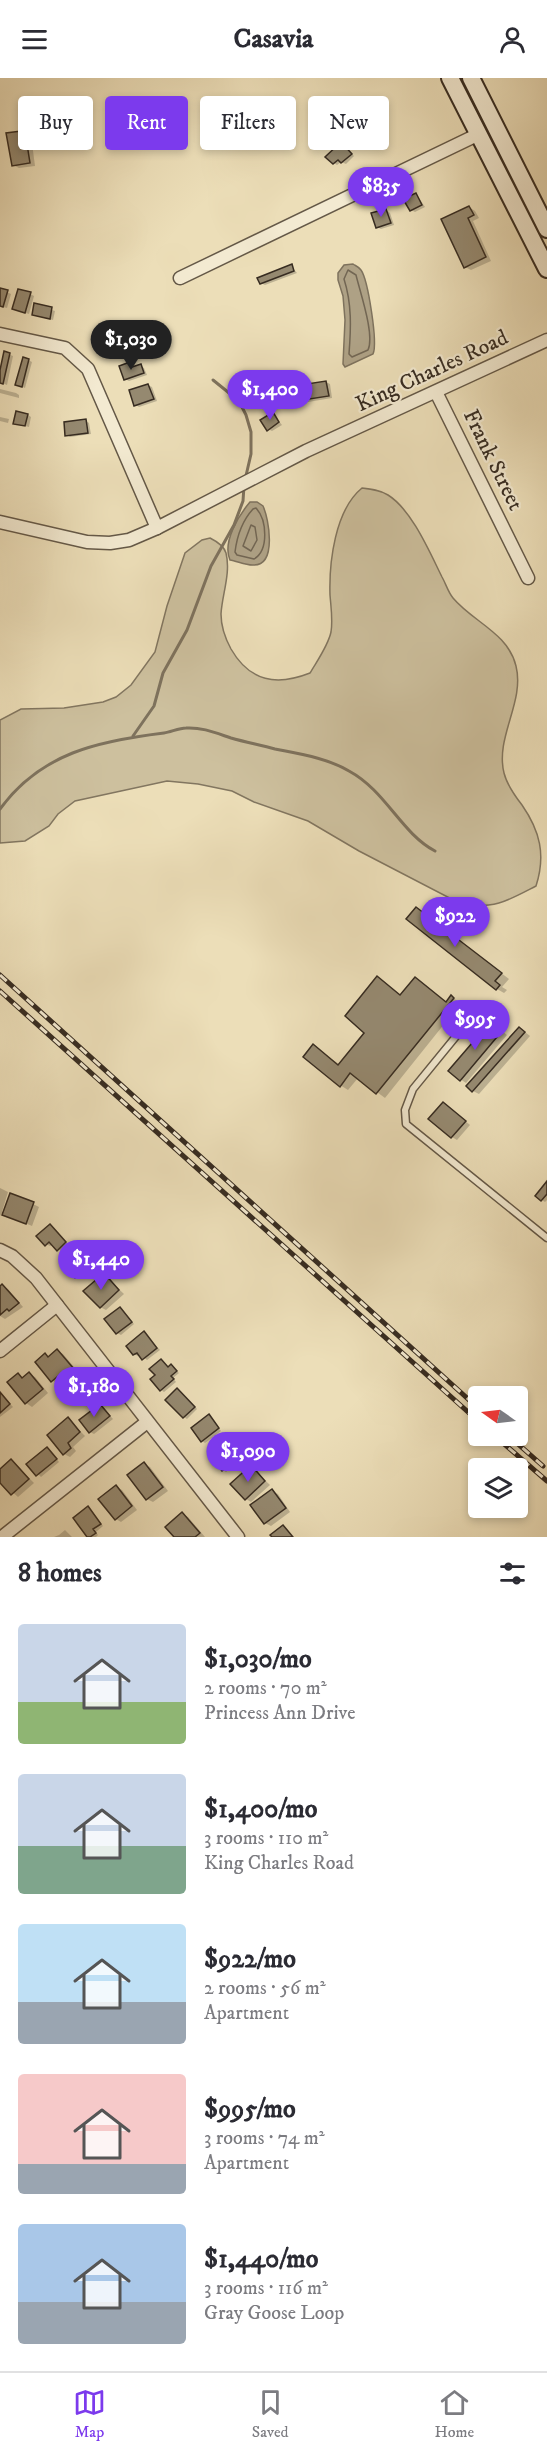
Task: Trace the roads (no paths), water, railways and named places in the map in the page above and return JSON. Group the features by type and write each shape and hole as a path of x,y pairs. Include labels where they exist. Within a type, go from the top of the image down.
{"main road":[{"path":"450,78 498,169 547,270"},
{"path":"471,78 547,229"},
{"path":"498,169 516,188 547,243"}],"street":[{"path":"180,278 479,134"},
{"path":"0,334 65,348 88,369 157,528"},
{"name":"King Charles Road","path":"0,522 87,542 110,543 129,540 157,528 306,451 547,340"},
{"name":"Frank Street","path":"436,392 528,578"},
{"path":"0,1250 12,1256 28,1271 57,1305 238,1537"},
{"path":"0,1351 57,1305"},
{"path":"2,1537 147,1422"}],"lane":[{"path":"480,1007 412,1089 405,1110 406,1124 547,1238"}],"water":[{"path":"353,264 361,270 367,286 372,312 374,348 373,354 345,367 343,364 345,320 338,273 344,265"},
{"path":"250,502 257,502 263,506 269,530 269,550 266,558 254,565 230,560 228,553 233,529"}],"waterway":[{"path":"213,380 239,401 246,415 251,432 251,454 245,480"},
{"path":"133,736 154,706 163,673 187,630 211,566 234,525 243,501 244,486"},
{"path":"0,809 16,790 34,775 53,762 73,753 116,740 183,728 198,728 242,741 313,757 349,771 373,789 412,834 435,851"}],"railway":[{"path":"0,975 468,1399"},
{"path":"0,991 468,1412"},
{"path":"507,1446 547,1481"},
{"path":"520,1446 543,1466"}]}
